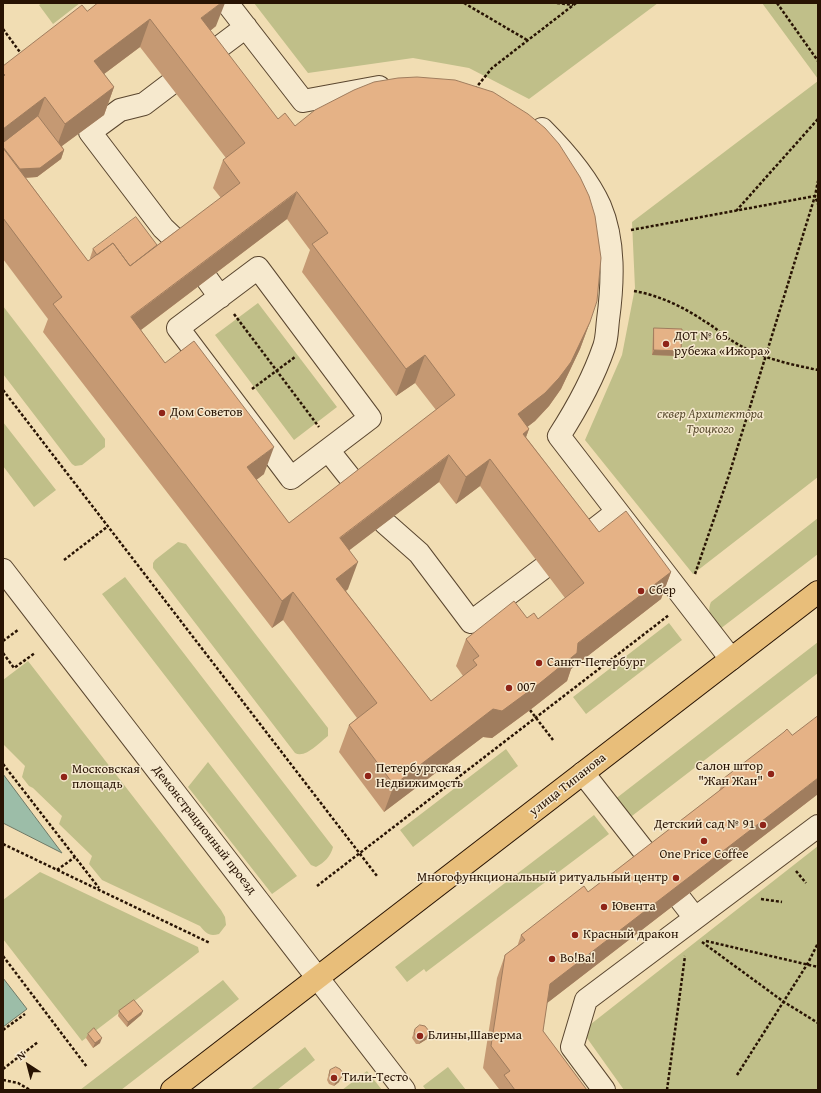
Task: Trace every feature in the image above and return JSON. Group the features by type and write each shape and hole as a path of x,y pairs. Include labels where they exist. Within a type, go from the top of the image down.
{"main road":[{"name":"улица Типанова","path":"317,977 818,592"},
{"path":"172,1090 317,977"}],"street":[{"path":"227,3 303,101 400,84"},
{"path":"202,60 246,27"},
{"path":"169,85 144,104 120,110 90,132 163,228 182,246"},
{"path":"529,118 560,147 584,178 600,206 609,234 612,288 605,346 581,403 559,436 731,659"},
{"path":"258,268 370,418 291,478 178,328 214,288 258,268"},
{"path":"331,448 359,490"},
{"path":"577,543 617,512"},
{"path":"385,523 418,553 471,622 542,569"},
{"name":"Демонстрационный проезд","path":"3,570 404,1090"},
{"path":"583,772 650,860"},
{"path":"604,1090 572,1047 586,1000 818,826"},
{"path":"681,900 689,922"}],"path":[{"path":"464,3 527,40"},
{"path":"557,3 575,4"},
{"path":"777,3 818,61"},
{"path":"474,90 492,68 575,4"},
{"path":"3,29 26,60"},
{"path":"736,211 818,119"},
{"path":"317,886 686,602 729,474 815,196 818,181"},
{"path":"609,234 815,196"},
{"path":"815,196 818,204"},
{"path":"214,288 277,371 331,448"},
{"path":"612,288 646,293 676,305 703,320 735,342 765,357 818,370"},
{"path":"234,403 314,343"},
{"path":"3,390 377,876"},
{"path":"64,560 107,527"},
{"path":"3,641 18,630"},
{"path":"3,653 14,668 35,653"},
{"path":"3,660 6,657"},
{"path":"530,710 553,740"},
{"path":"3,764 100,890"},
{"path":"3,844 210,943"},
{"path":"57,870 75,857"},
{"path":"667,1090 689,922"},
{"path":"818,967 698,939 784,1002 818,1023"},
{"path":"737,1075 808,964 818,944"},
{"path":"3,956 87,1067"},
{"path":"3,1030 25,1014"},
{"path":"3,1069 38,1042"},
{"path":"3,1080 18,1083 30,1090"}],"green space":[{"path":"42,3 80,3 53,24 39,5"},
{"path":"254,3 658,3 529,99 469,68 413,58 308,73"},
{"path":"762,3 818,3 818,79"},
{"name":"сквер Архитектора Троцкого","path":"818,81 818,477 693,574 585,440 622,355 635,288 632,222"},
{"path":"258,303 337,407 294,440 215,335"},
{"path":"3,306 105,439 105,447 82,465 75,466 72,464 3,374"},
{"path":"3,422 56,490 34,507 3,466"},
{"path":"818,518 818,554 720,629 709,610 711,602"},
{"path":"178,542 186,544 328,728 328,736 308,752 303,754 295,753 153,568 153,563 155,560"},
{"path":"125,577 333,847 329,856 316,867 311,865 102,594"},
{"path":"669,623 682,640 586,714 573,697"},
{"path":"818,642 818,673 628,819 614,800"},
{"path":"28,661 221,910 225,917 226,925 219,934 208,934 200,926 102,880 89,864 92,856 59,824 62,816 33,788 29,786 22,777 25,766 3,744 3,680"},
{"path":"506,749 518,766 413,847 400,830"},
{"path":"208,762 297,876 272,894 188,787"},
{"path":"594,815 609,834 426,972 424,969 407,982 395,967"},
{"path":"818,846 818,1090 624,1090 582,1031"},
{"path":"40,872 198,947 199,952 82,1041 3,939 3,900"},
{"path":"223,980 239,999 121,1090 80,1090"},
{"path":"305,1047 315,1060 277,1090 250,1090"},
{"path":"448,1067 466,1090 426,1090 423,1086"},
{"path":"367,1071 382,1090 342,1090"}],"shaded area":[{"path":"3,774 62,853 3,823"},
{"path":"3,978 27,1009 3,1027"}],"building":[{"name":"Дом Советов","path":"98,3 221,3 201,18 278,119 285,113 295,126 315,110 354,90 374,82 398,78 417,77 455,80 493,92 528,114 545,128 559,144 580,177 589,196 595,216 601,258 597,301 590,322 571,362 545,393 518,414 529,429 523,434 599,532 626,511 671,572 578,643 577,653 540,683 502,711 493,709 394,785 349,725 377,703 293,592 282,601 53,304 62,297 3,218 3,148 88,261 113,243 130,266 240,183 223,160 245,143 150,19 94,61 114,87 65,124 45,97 3,129 3,77 5,75 3,73 3,66 82,5 87,11","holes":["297,192 328,233 312,244 406,369 425,355 455,395 289,523 247,467 274,447 194,341 165,363 131,317","449,455 466,477 490,459 584,583 538,619 534,613 527,618 514,601 466,639 479,656 473,660 477,665 431,701 336,579 358,562 340,538"]},
{"path":"38,116 64,150 40,168 20,169 3,147 3,143"},
{"path":"136,217 157,245 130,266 113,243 97,255 93,249"},
{"name":"ДОТ № 65 рубежа «Ижора»","path":"654,328 682,329 681,351 654,350"},
{"path":"818,716 818,778 550,984 543,1031 587,1090 515,1090 504,1075 510,1071 491,1046 505,955 525,940 521,935 584,886 588,892 728,784 724,778 787,729 792,735"},
{"path":"134,1000 143,1011 128,1022 119,1011"},
{"path":"420,1025 425,1026 429,1031 428,1035 421,1040 418,1039 414,1033 415,1029"},
{"path":"94,1028 102,1038 95,1043 88,1034"},
{"path":"336,1067 343,1073 341,1078 336,1081 331,1080 329,1075 330,1070"}],"place":[{"name":"ДОТ № 65 рубежа «Ижора»","path":"666,344"},
{"name":"Дом Советов","path":"162,413"},
{"name":"Сбер","path":"641,591"},
{"name":"Санкт-Петербург","path":"539,663"},
{"name":"007","path":"509,688"},
{"name":"Салон штор \"Жан Жан\"","path":"771,774"},
{"name":"Петербургская Недвижимость","path":"368,776"},
{"name":"Московская площадь","path":"64,777"},
{"name":"Детский сад № 91","path":"763,825"},
{"name":"One Price Coffee","path":"704,841"},
{"name":"Многофункциональный ритуальный центр","path":"676,878"},
{"name":"Ювента","path":"604,907"},
{"name":"Красный дракон","path":"575,935"},
{"name":"Во!Ва!","path":"552,959"},
{"name":"Блины,Шаверма","path":"420,1036"},
{"name":"Тили-Тесто","path":"334,1078"}]}
